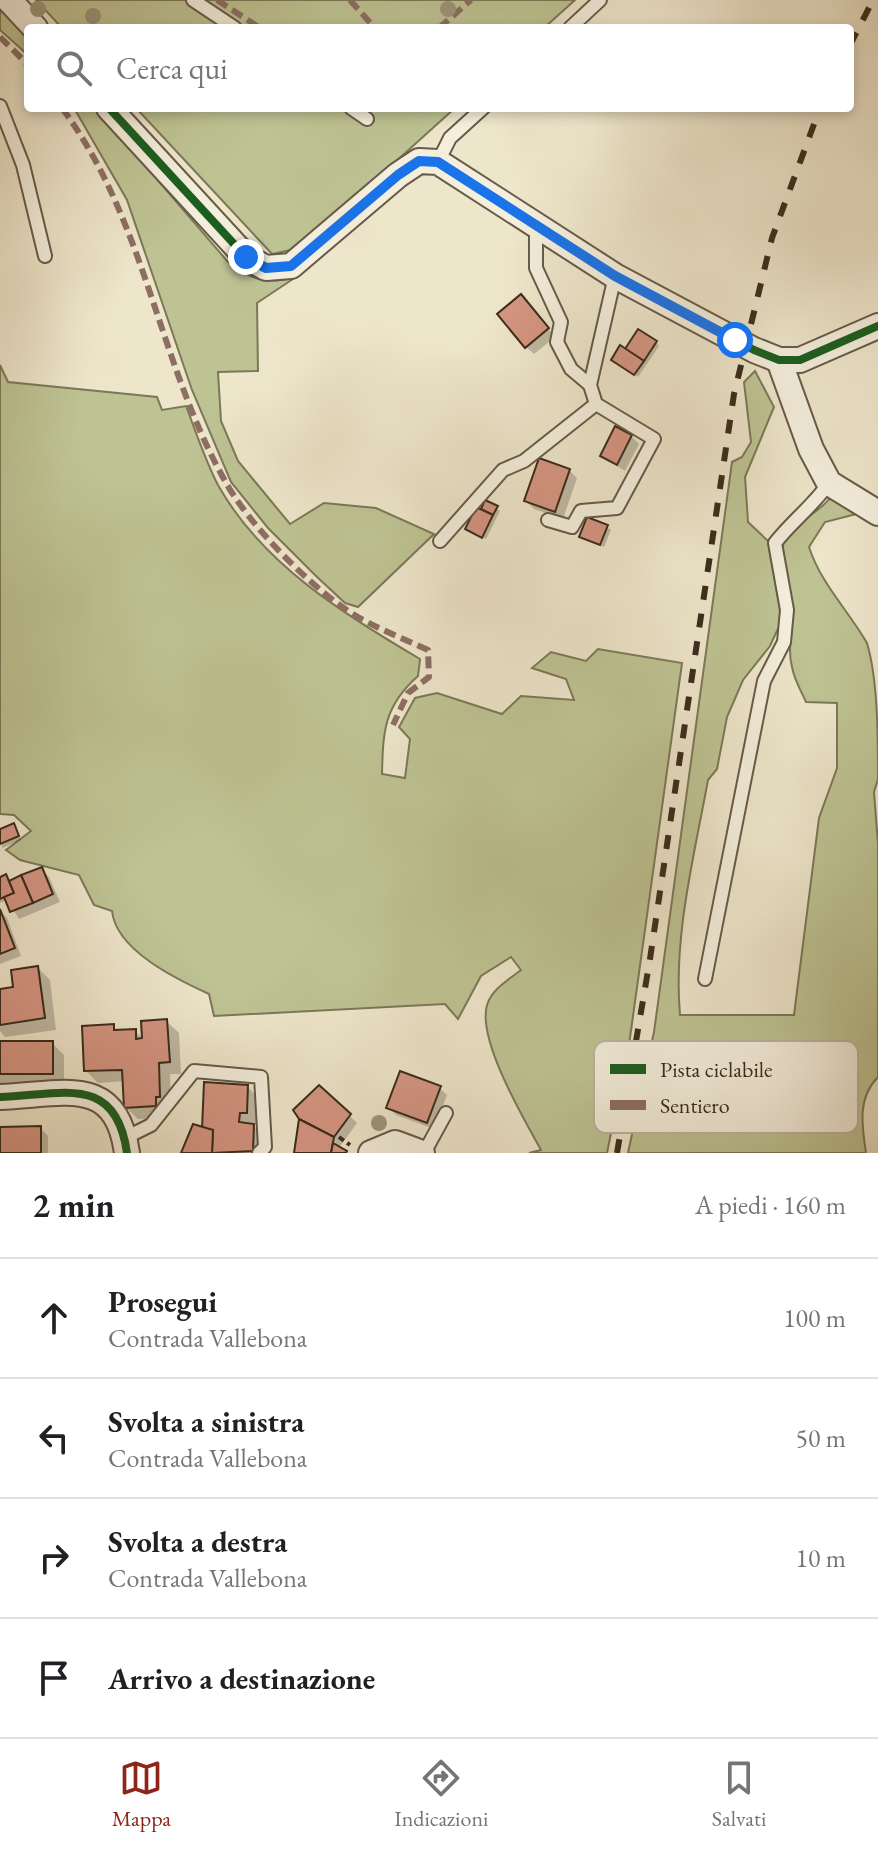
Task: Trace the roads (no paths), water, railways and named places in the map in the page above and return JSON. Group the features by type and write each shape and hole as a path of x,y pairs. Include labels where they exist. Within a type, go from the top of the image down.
{"street":[{"path":"9,0 31,24"},
{"path":"113,112 246,257 266,268 291,266 398,175 419,161 438,162 615,276 754,350 779,360 800,360 878,326"},
{"path":"779,360 811,449 829,483 878,513"},
{"path":"0,1097 91,1094 108,1102 120,1120 126,1146"},
{"path":"361,1149 395,1143 423,1153"}],"lane":[{"path":"193,0 229,24"},
{"path":"574,24 600,0"},
{"path":"0,106 23,165 45,256"},
{"path":"357,112 367,119"},
{"path":"438,162 450,138 479,112"},
{"path":"536,225 536,268 561,322 557,342 571,369 590,385"},
{"path":"548,520 572,527 581,511 617,508 654,439 596,404 590,385 615,276"},
{"path":"440,541 503,470 524,461 596,404"},
{"path":"705,979 764,681 784,642 787,610 775,543 791,522 813,506 829,483"},
{"path":"126,1146 151,1125 194,1071 261,1077 265,1147 259,1153"},
{"path":"423,1153 446,1113"}],"railway":[{"path":"854,37 873,0"},
{"path":"636,1041 734,394 772,238 819,112"},
{"path":"617,1153 620,1133"}]}
